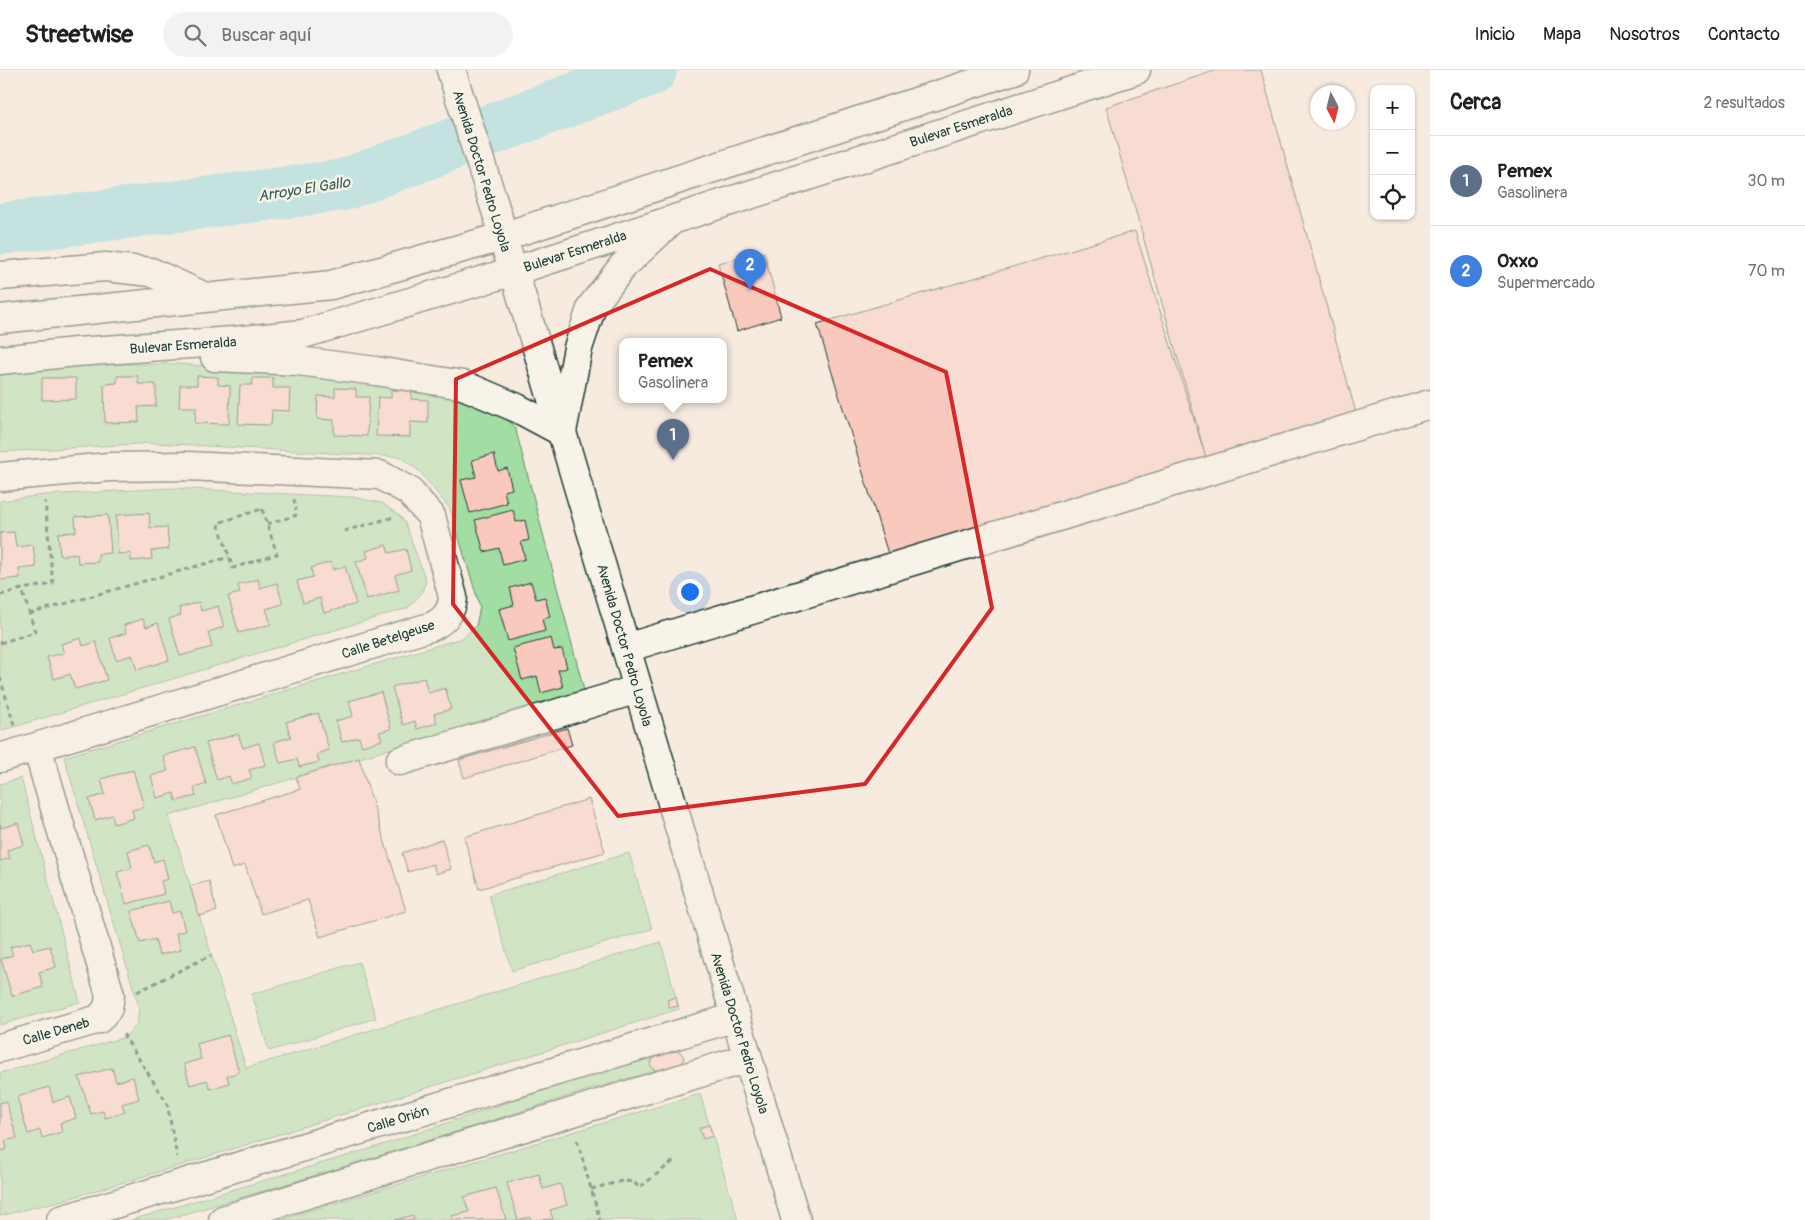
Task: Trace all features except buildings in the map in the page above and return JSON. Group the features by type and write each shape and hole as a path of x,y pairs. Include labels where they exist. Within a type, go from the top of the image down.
{"main road":[{"name":"Avenida Doctor Pedro Loyola","path":"451,70 514,271 796,1220"},
{"path":"0,319 331,285 500,227 1014,70"},
{"name":"Bulevar Esmeralda","path":"0,360 76,352 233,342 303,334 514,271 1136,70"},
{"path":"76,352 298,361 463,385 517,408 562,432 578,348 592,306 623,266 674,219"},
{"path":"0,276 105,267 150,272 207,298"},
{"path":"626,648 1430,404"},
{"name":"Calle Betelgeuse","path":"0,477 109,467 187,466 380,475 409,491 431,516 453,597 452,606 442,621 433,626 0,758"},
{"path":"400,761 638,689"},
{"path":"37,747 110,995 108,1008"},
{"name":"Calle Deneb","path":"0,1048 99,1019 108,1008"},
{"name":"Calle Orión","path":"61,1220 109,1213 182,1183 736,1018"},
{"path":"223,1220 748,1058"}],"path":[{"path":"0,595 53,584 42,473"},
{"path":"262,509 267,524 277,554 233,568 218,523 262,509"},
{"path":"344,531 424,509"},
{"path":"267,524 297,515"},
{"path":"29,614 229,557"},
{"path":"0,643 35,632 22,589"},
{"path":"0,677 14,727 37,747"},
{"path":"182,1183 167,1103 108,1008 211,955"},
{"path":"570,1113 600,1220"},
{"path":"591,1189 622,1181 634,1182 638,1188 675,1160"}],"highlighted area":[{"path":"710,269 946,372 992,608 865,784 618,816 453,604 456,379"}],"green space":[{"path":"82,364 178,364 399,381 494,408 515,427 584,690 169,816 246,1068 661,942 679,1009 178,1166 67,1199 0,1216 0,1073 125,1037 137,1024 139,1007 64,757 462,638 476,626 480,607 450,509 420,472 401,457 154,443 0,452 0,374"},
{"path":"171,488 352,497 382,503 400,516 405,523 426,581 421,594 408,608 0,731 0,501 44,495"},
{"path":"21,778 80,1002 0,1025 0,784"},
{"path":"629,853 652,929 512,971 489,895"},
{"path":"359,962 376,1018 269,1051 252,994"},
{"path":"656,1057 652,1059 651,1066 653,1070 659,1070 591,1089 377,1157 165,1220 131,1220 373,1148 586,1076"},
{"path":"700,1094 738,1220 279,1220"}],"waterway":[{"name":"Arroyo El Gallo","path":"0,229 343,185 651,70"}],"place":[{"name":"Oxxo","path":"750,290"},
{"name":"Pemex","path":"673,460"}]}
